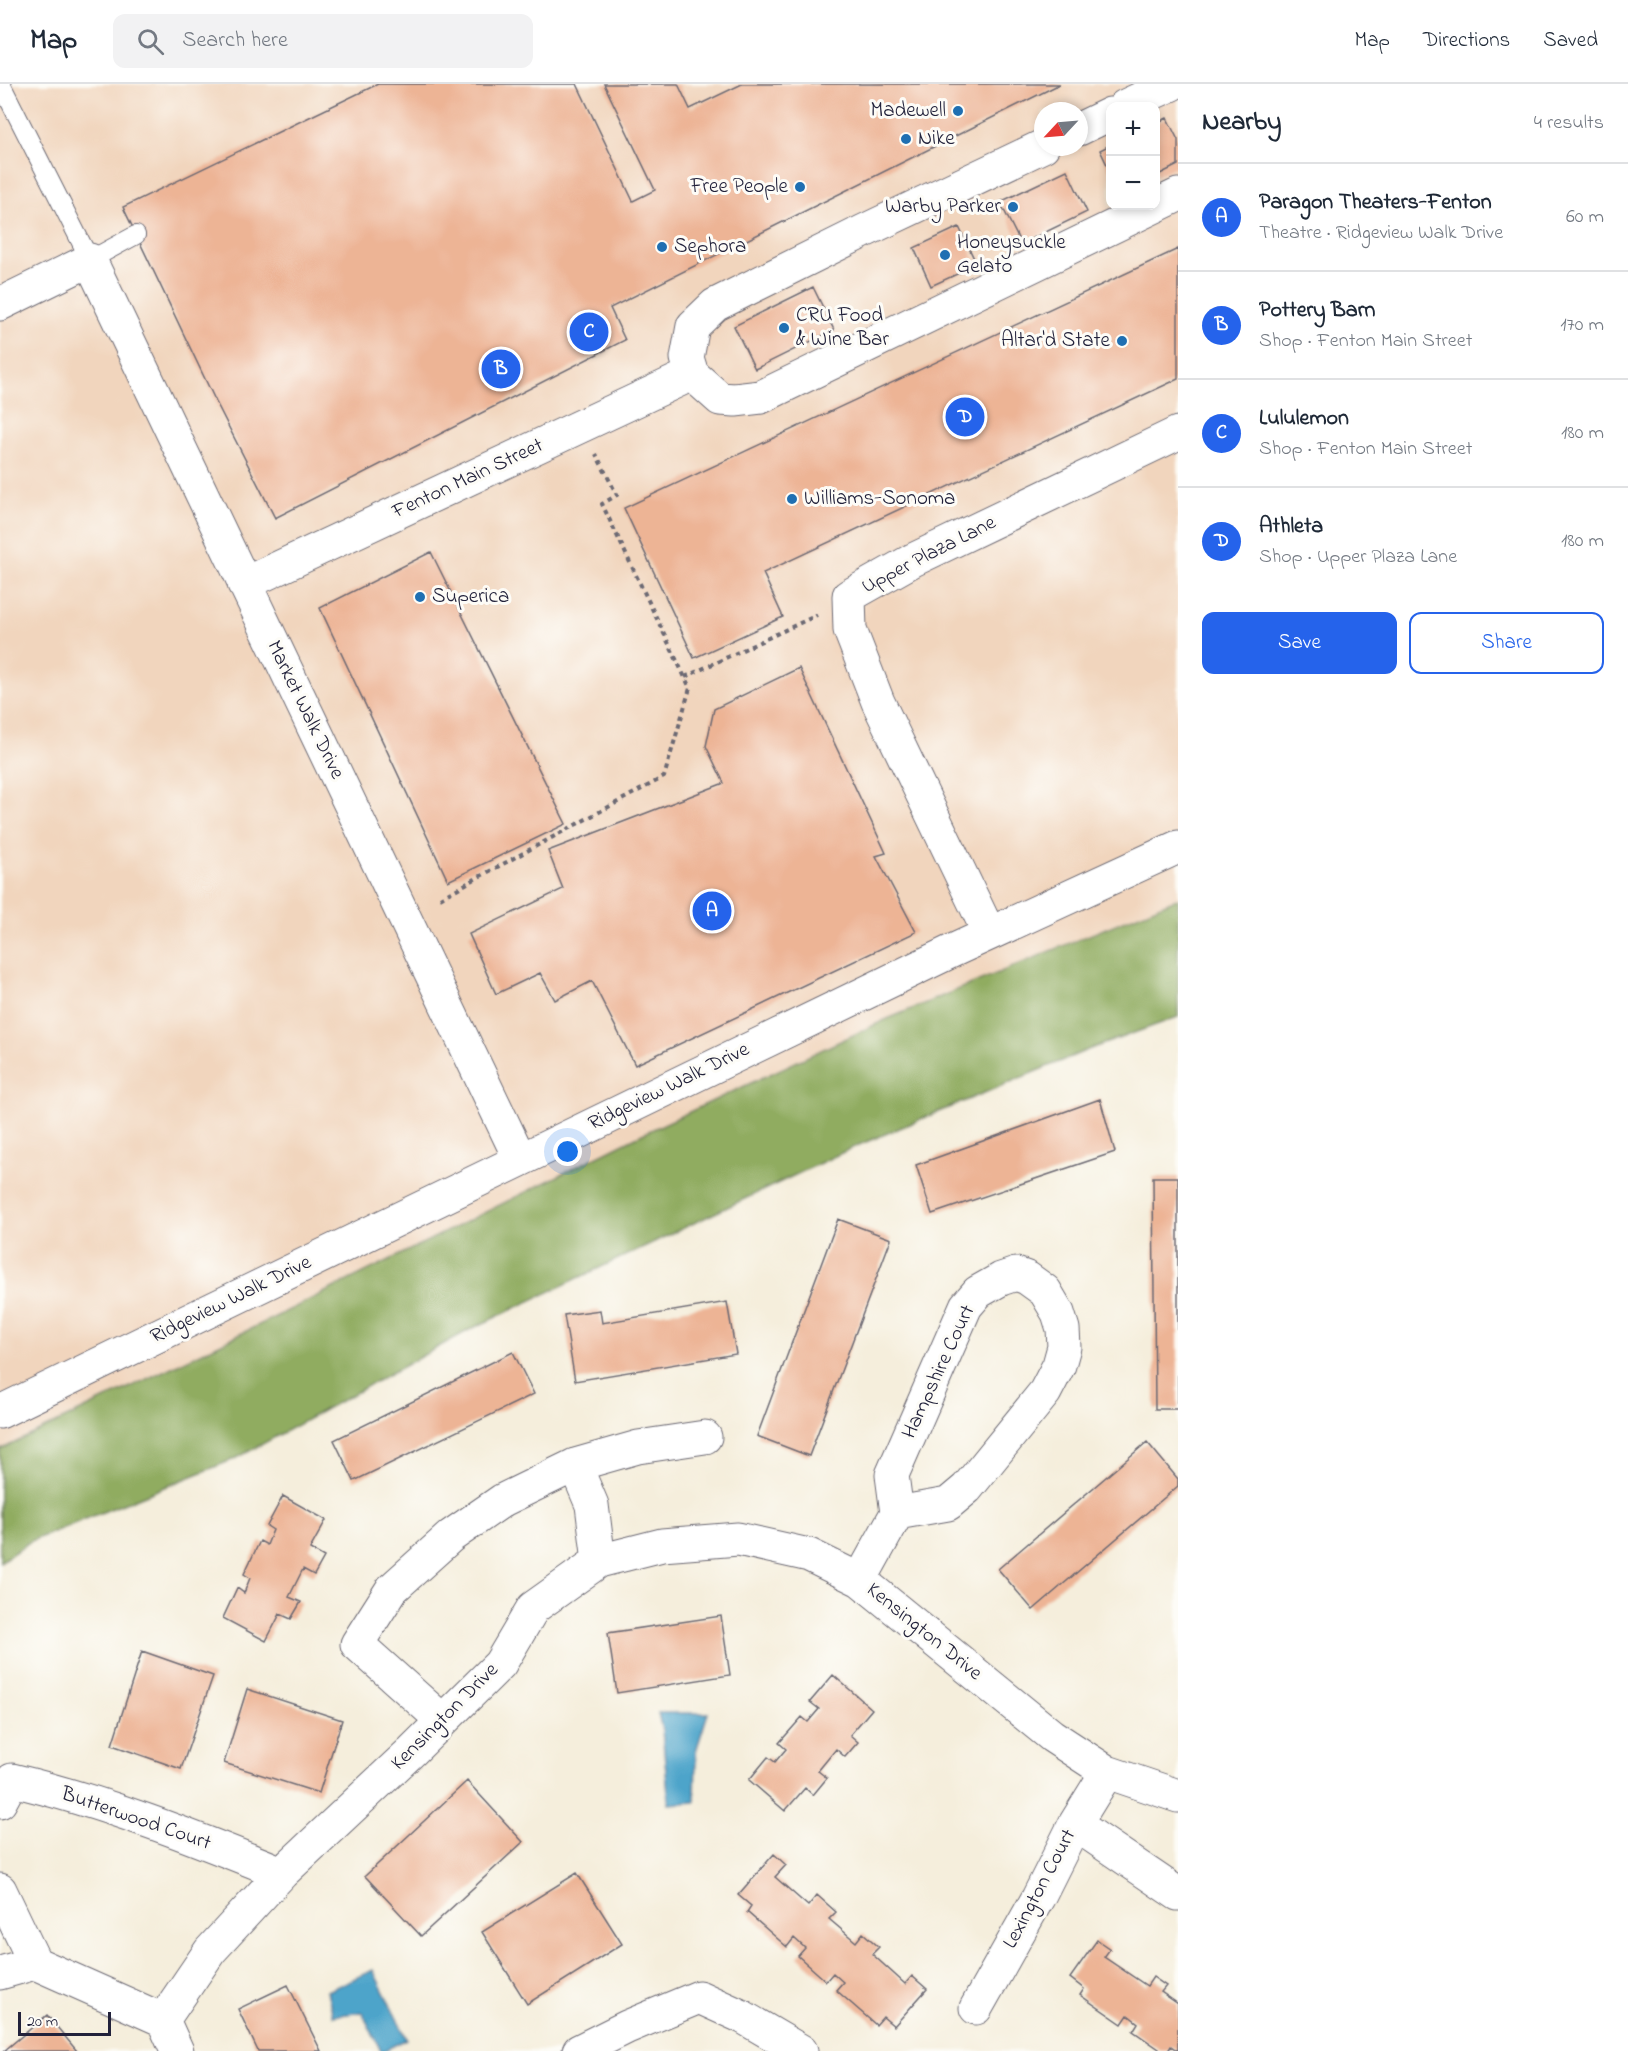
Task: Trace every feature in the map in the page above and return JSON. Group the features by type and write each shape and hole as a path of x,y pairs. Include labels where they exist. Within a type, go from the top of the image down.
{"street":[{"path":"1134,102 1173,84"},
{"path":"1088,125 1106,116"},
{"path":"1034,150 715,305 693,326 687,358 692,374 720,399 761,397 1178,195"},
{"path":"0,304 90,260"},
{"name":"Market Walk Drive","path":"90,260 520,1159"},
{"name":"Fenton Main Street","path":"244,584 692,374"},
{"name":"Upper Plaza Lane","path":"989,933 878,702 850,630 849,596 913,560 1178,433"},
{"name":"Ridgeview Walk Drive","path":"0,1412 989,933 1178,847"},
{"name":"Hampshire Court","path":"1016,1274 1027,1278 1045,1291 1058,1313 1063,1329 1064,1347 1059,1365 1045,1392 967,1488 948,1504 897,1513 892,1475 966,1306 978,1292 1001,1279 1016,1274"},
{"path":"441,1720 357,1644 392,1589 451,1536 503,1500 575,1465 638,1447 705,1437"},
{"path":"575,1465 592,1505 599,1561"},
{"path":"860,1580 897,1513"},
{"name":"Kensington Drive","path":"163,2020 210,1951 282,1873 412,1751 500,1664 533,1608 599,1561 662,1545 738,1539 809,1555 860,1580 1052,1736 1107,1772 1178,1796"},
{"name":"Lexington Court","path":"976,2008 1038,1898 1074,1824 1107,1772"},
{"name":"Butterwood Court","path":"0,1802 12,1780 56,1791 181,1832 282,1873"},
{"path":"1074,1824 1178,1894"},
{"path":"0,1890 35,1963"},
{"path":"0,1973 35,1963 163,2020 177,2051"},
{"path":"579,2051 627,2027 699,1997 743,2018 801,2051"}],"lane":[{"path":"1,84 90,260 136,236"}],"path":[{"path":"440,898 664,777 690,688 602,504 617,495 595,452"},
{"path":"685,676 823,612"}],"shaded area":[{"path":"0,84 1178,84 1178,898 885,1020 636,1137 267,1321 0,1450"}],"green space":[{"path":"1178,898 1178,1017 1090,1049 854,1147 471,1329 237,1458 31,1541 0,1562 0,1450 267,1321 636,1137 885,1020"}],"water":[{"path":"658,1713 708,1713 696,1751 695,1802 669,1804 662,1730"},
{"path":"373,1970 407,2039 383,2051 362,2012 333,2016 327,1991"}],"building":[{"path":"378,84 577,84 633,201 655,190 604,84 678,84 690,109 742,84 1060,84 610,308 625,340 275,518 216,402 123,207"},
{"path":"1167,118 1178,140 1178,165 1160,174 1160,156 1160,121"},
{"path":"1106,147 1106,163 1100,150"},
{"path":"1067,170 1087,212 1021,244 1000,202"},
{"path":"959,227 977,265 931,286 914,248"},
{"path":"1178,249 1178,379 763,573 783,617 694,658 624,508"},
{"name":"CRU Food & Wine Bar","path":"813,287 834,330 755,369 734,326"},
{"path":"431,552 566,824 448,881 320,608"},
{"path":"799,668 886,853 876,856 916,932 635,1065 592,981 555,1000 540,973 496,994 469,934 563,889 548,851 724,783 706,746 714,709"},
{"path":"1100,1099 1115,1152 932,1214 916,1165"},
{"path":"1153,1177 1178,1177 1178,1409 1155,1409"},
{"path":"838,1219 891,1239 809,1456 757,1436"},
{"path":"727,1302 736,1354 575,1381 564,1315 600,1310 602,1323"},
{"path":"513,1352 534,1394 354,1481 334,1440"},
{"path":"1147,1442 1178,1479 1178,1486 1033,1610 998,1569"},
{"path":"283,1496 326,1520 310,1549 324,1557 314,1575 303,1569 289,1597 301,1602 291,1619 280,1614 266,1641 223,1618 237,1588 244,1593 250,1578 244,1574 260,1541 267,1545 273,1530 267,1526"},
{"path":"721,1616 730,1675 617,1693 608,1633"},
{"path":"142,1651 213,1676 181,1769 112,1745"},
{"path":"833,1675 872,1709 850,1735 858,1742 845,1757 836,1749 818,1771 827,1778 813,1795 805,1788 785,1811 749,1780 768,1757 775,1762 786,1749 779,1743 802,1717 808,1722 819,1709 810,1702"},
{"path":"247,1689 342,1720 319,1793 224,1763"},
{"path":"467,1781 523,1842 421,1936 365,1876"},
{"path":"774,1854 786,1865 775,1877 808,1906 817,1895 836,1912 829,1919 856,1942 863,1933 879,1947 872,1954 905,1984 912,1976 927,1989 894,2026 883,2017 876,2025 836,1990 843,1982 833,1973 826,1981 798,1956 805,1948 794,1938 787,1947 747,1912 751,1906 738,1895"},
{"path":"577,1873 622,1944 527,2004 482,1932"},
{"path":"1097,1940 1110,1949 1104,1957 1147,1986 1153,1977 1166,1986 1161,1992 1178,2004 1178,2051 1171,2046 1168,2051 1162,2051 1133,2031 1138,2023 1128,2015 1122,2024 1080,1995 1084,1989 1070,1978"},
{"path":"288,1985 321,2051 258,2051 238,2009"},
{"path":"47,2015 77,2051 4,2051"}],"place":[{"name":"Madewell","path":"958,111"},
{"name":"Nike","path":"906,139"},
{"name":"Free People","path":"800,187"},
{"name":"Warby Parker","path":"1013,207"},
{"name":"Sephora","path":"662,247"},
{"name":"Honeysuckle Gelato","path":"945,255"},
{"name":"CRU Food & Wine Bar","path":"784,328"},
{"name":"Lululemon","path":"589,332"},
{"name":"Altar'd State","path":"1122,341"},
{"name":"Pottery Barn","path":"501,369"},
{"name":"Athleta","path":"965,417"},
{"name":"Williams-Sonoma","path":"792,499"},
{"name":"Superica","path":"420,597"},
{"name":"Paragon Theaters-Fenton","path":"712,911"}]}
